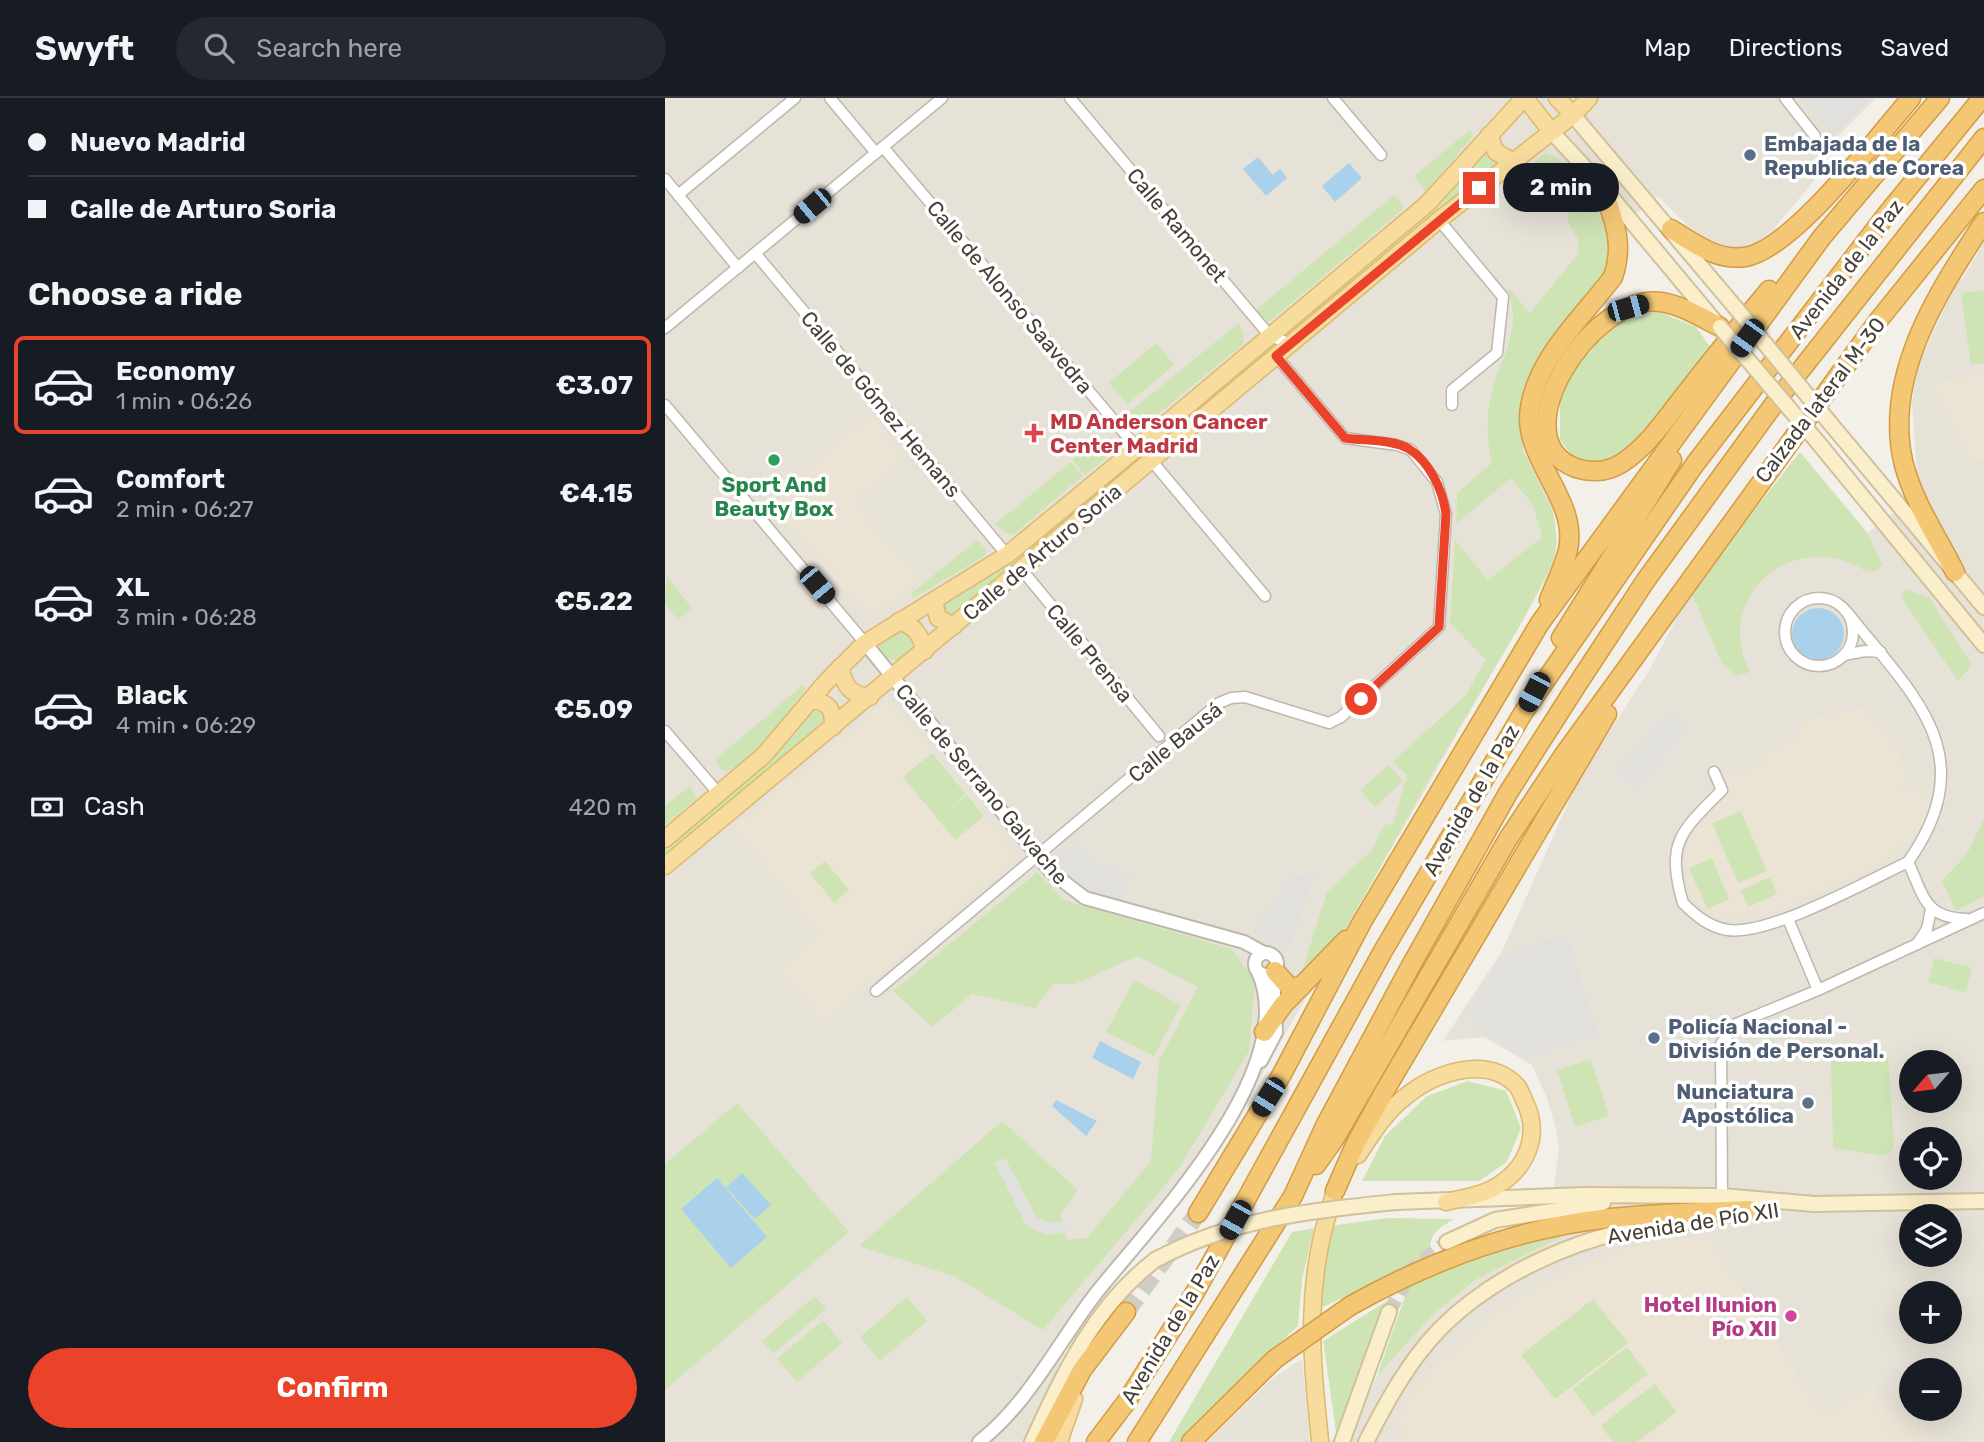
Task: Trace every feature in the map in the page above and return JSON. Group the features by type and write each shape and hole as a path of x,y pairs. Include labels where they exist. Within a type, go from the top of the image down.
{"highway":[{"path":"1671,229 1715,255 1744,257 1761,252 1777,242 1807,215 1911,98"},
{"path":"1198,1213 1282,1074 1362,922 1540,623 1822,237 1940,98"},
{"name":"Avenida de la Paz","path":"1096,1442 1127,1401 1194,1294 1383,951 1523,713 1695,464 1887,214 1982,98"},
{"name":"Avenida de la Paz","path":"1137,1442 1293,1196 1325,1126 1409,969 1509,793 1646,580 1777,400 1984,138"},
{"path":"1540,623 1568,549 1568,531 1565,512 1533,445 1530,407 1538,381 1553,355 1613,277 1617,264 1619,234 1602,186"},
{"name":"Calzada lateral M-30","path":"1665,617 1763,477 1878,321 1984,189"},
{"path":"1955,572 1911,486 1904,464 1902,398 1910,360 1932,306 1984,222"},
{"path":"1720,327 1683,309 1661,302 1628,308 1601,323 1580,346 1556,381 1547,421 1552,444 1559,454 1572,466 1587,471 1612,468 1629,458 1666,418 1788,266 1822,237"},
{"path":"1523,713 1566,630 1747,338"},
{"path":"1293,1196 1335,1138 1508,839 1563,756 1665,617"},
{"path":"1335,1191 1355,1145 1384,1092 1665,617"},
{"path":"1264,1032 1277,1012 1362,922"},
{"path":"1265,966 1290,988 1302,986"},
{"path":"1191,1442 1275,1359 1350,1306 1394,1282 1448,1258 1528,1233 1611,1218 1749,1210"},
{"path":"1044,1442 1066,1396 1126,1312"}],"main road":[{"name":"Calle de Arturo Soria","path":"665,839 764,755 840,667 865,643 1007,555 1427,204 1525,98 1551,131"},
{"path":"1557,98 1671,229 1984,607"},
{"name":"Calle de Arturo Soria","path":"665,866 894,678 1439,220 1573,115 1589,98"},
{"path":"1551,131 1602,186 1816,440 1984,645"},
{"path":"1489,135 1496,152 1512,161"},
{"name":"Calle de Arturo Soria","path":"934,601 938,618 954,626"},
{"path":"899,621 913,626 925,651"},
{"path":"840,667 845,686 855,694 870,697"},
{"path":"812,700 830,706 833,711 833,727"},
{"path":"1329,1440 1314,1383 1311,1339 1315,1267 1320,1237 1335,1191 1371,1135 1405,1097 1435,1079 1464,1069 1492,1071 1517,1086 1532,1115 1533,1138 1524,1163 1506,1179 1491,1189 1446,1202"},
{"name":"Avenida de Pío XII","path":"1031,1442 1073,1354 1119,1290 1155,1260 1200,1238 1250,1222 1305,1211 1396,1202 1584,1195 1653,1198 1722,1196 1814,1204"},
{"name":"Avenida de Pío XII","path":"1447,1242 1495,1220 1567,1207 1653,1198"},
{"name":"Avenida de Pío XII","path":"1366,1442 1386,1403 1437,1332 1457,1314 1513,1275 1585,1241 1631,1229 1749,1210 1814,1204 1984,1201"},
{"path":"1329,1440 1389,1312"},
{"path":"1059,1442 1070,1407 1100,1346"}],"street":[{"path":"678,195 795,98"},
{"name":"Calle de Alonso Saavedra","path":"830,98 879,150 1137,447"},
{"path":"665,328 942,98"},
{"name":"Calle Ramonet","path":"1070,98 1270,336 1290,344"},
{"path":"1333,98 1381,155"},
{"path":"1785,98 1815,136"},
{"path":"665,179 738,268"},
{"path":"1439,220 1498,289 1504,305 1497,353 1453,390 1451,405"},
{"name":"Calle de Gómez Hemans","path":"755,253 1007,555"},
{"name":"Calle Bausá","path":"876,991 1038,854 1058,841 1219,703 1231,698 1245,697 1329,723 1341,717 1439,627 1446,514 1437,482 1411,450 1397,445 1345,438 1276,356"},
{"path":"665,405 865,643"},
{"path":"1151,460 1265,596"},
{"name":"Calle Prensa","path":"1022,570 1159,736"},
{"path":"1714,772 1722,790 1685,828 1678,840 1683,903 1706,923 1732,931 1789,919 1908,862 1942,814 1948,797 1950,771 1940,729 1881,652 1847,612 1829,599 1807,599 1797,605 1786,623 1787,645 1802,661 1823,665 1843,656 1865,651 1881,652"},
{"path":"1843,656 1853,635 1847,612"},
{"name":"Calle de Serrano Galvache","path":"865,643 1051,872 1085,898 1234,939 1265,966"},
{"path":"665,731 719,794"},
{"path":"1908,862 1931,909 1945,918 1971,919"},
{"path":"1917,945 1927,929 1931,909"},
{"path":"1722,1196 1721,1044 1736,1024 1818,990 1984,913"},
{"path":"1789,919 1818,990"},
{"path":"979,1442 1012,1410 1098,1292 1162,1216 1215,1142 1273,1040 1277,1012 1265,966"},
{"path":"1251,1076 1264,1032 1265,966"}],"shaded area":[{"path":"665,98 1876,98 1835,139 1835,143 1808,164 1814,181 1771,232 1755,244 1745,249 1717,248 1689,227 1658,196 1610,233 1530,377 1520,414 1523,450 1551,504 1556,525 1554,560 1546,579 1256,1085 1195,1184 1073,1335 1023,1442 665,1442"},
{"path":"1801,98 1872,98 1833,136"},
{"path":"1984,242 1984,1442 1310,1442 1337,1439 1377,1376 1432,1316 1474,1281 1570,1232 1554,1184 1559,1150 1556,1129 1547,1098 1532,1065 1484,1037 1443,1041 1502,951 1579,779 1650,669 1691,591 1800,452 1868,533 1918,493 1912,401 1919,363 1957,281 1963,278"},
{"path":"1984,372 1984,459 1971,462 1931,384"},
{"path":"870,414 906,457 855,502 920,579 870,620 768,501"},
{"path":"889,698 1019,856 824,1023 777,970 820,934 733,827"},
{"path":"1866,707 1901,755 1905,778 1902,787 1939,797 1922,830 1884,862 1780,910 1737,920 1719,919 1707,913 1689,893 1685,850 1691,832 1704,816 1729,794 1723,779 1763,762 1761,755 1799,735 1802,712 1820,717"},
{"path":"1669,712 1688,730 1634,788 1615,770"},
{"path":"1077,842 1095,861 1132,875 1123,902 1088,888 1058,868 1059,852 1068,845 1071,849"},
{"path":"1315,875 1289,949 1252,931 1292,876"},
{"path":"1567,934 1598,1035 1528,1058 1482,1033 1469,1012 1503,954"},
{"path":"1005,1158 1036,1216 1045,1222 1067,1222 1071,1231 1048,1235 1031,1229 1024,1221 995,1163"},
{"path":"1708,1236 1824,1416 1872,1385 1888,1412 1899,1411 1899,1421 1912,1421 1940,1442 1403,1442 1398,1414 1429,1372 1496,1311 1570,1269 1617,1251 1659,1240"},
{"path":"1302,1359 1310,1442 1207,1442 1273,1378"}],"green space":[{"path":"1470,130 1473,136 1426,192 1414,176"},
{"path":"1485,149 1499,161 1287,337 1281,335"},
{"path":"1546,153 1560,160 1606,217 1610,246 1608,268 1530,377 1520,414 1523,450 1553,512 1557,542 1554,560 1522,622 1429,779 1344,932 1304,975 1301,974 1327,892 1372,850 1384,825 1393,824 1407,775 1392,762 1465,696 1486,660 1450,623 1455,540 1488,580 1542,537 1533,505 1511,478 1456,524 1457,493 1492,463 1488,436 1489,410 1512,329 1513,316 1507,286 1530,313 1577,255 1577,238 1568,220 1568,197 1555,180 1534,161"},
{"path":"1394,195 1403,205 1402,210 1268,323 1265,322 1257,312 1258,308"},
{"path":"1984,290 1984,363 1971,365 1961,293"},
{"path":"1657,311 1696,327 1711,348 1650,427 1622,454 1602,463 1578,460 1560,440 1560,388 1581,354 1616,324"},
{"path":"1239,323 1244,335 1242,345 1143,426 1138,425 1129,412"},
{"path":"1156,343 1174,365 1128,404 1109,383"},
{"path":"1099,439 1110,443 1112,453 1085,475 1072,460"},
{"path":"1154,440 1158,446 948,619 940,605"},
{"path":"1800,452 1868,534 1882,565 1878,570 1867,572 1840,560 1814,557 1789,562 1768,575 1751,594 1742,617 1741,643 1750,672 1736,676 1722,664 1691,591"},
{"path":"1071,462 1083,476 1015,533 1009,535 995,524"},
{"path":"977,540 986,549 985,556 913,598 912,593"},
{"path":"667,577 692,608 678,620 665,604"},
{"path":"1905,589 1929,597 1972,665 1958,681 1901,597"},
{"path":"900,629 907,630 914,647 898,661 882,657 874,646"},
{"path":"803,685 806,689 761,744 728,771 722,770 715,760"},
{"path":"821,707 828,721 665,856 665,848 756,773 804,718"},
{"path":"932,753 966,794 945,812 967,795 984,816 955,840 903,777"},
{"path":"1389,765 1403,781 1375,807 1360,790"},
{"path":"690,786 697,798 665,825 665,806"},
{"path":"1741,811 1767,871 1738,883 1712,823"},
{"path":"1984,819 1984,896 1956,911 1942,881 1967,854"},
{"path":"1712,858 1729,899 1707,909 1689,868"},
{"path":"825,861 849,890 834,903 810,873"},
{"path":"1037,872 1066,901 1232,949 1255,981 1249,1051 1178,1170 1043,1330 954,1276 859,1246 1002,1121 1078,1190 1060,1215 1067,1240 1087,1238 1151,1161 1159,1061 1198,987 1137,956 1075,984 1054,984 1035,1008 972,994 932,1027 893,991"},
{"path":"1770,877 1777,894 1748,907 1741,890"},
{"path":"1934,958 1972,968 1966,993 1928,982"},
{"path":"1134,980 1181,1005 1154,1056 1106,1032"},
{"path":"1888,1054 1894,1147 1890,1153 1882,1156 1833,1148 1831,1060"},
{"path":"1591,1059 1609,1116 1575,1127 1557,1070"},
{"path":"1468,1081 1506,1091 1521,1128 1507,1162 1479,1181 1362,1181 1385,1136 1427,1096"},
{"path":"737,1103 849,1232 665,1390 665,1164"},
{"path":"1388,1218 1454,1219 1435,1233 1431,1242 1431,1256 1321,1308 1323,1265 1329,1226"},
{"path":"1314,1228 1302,1280 1298,1326 1242,1378 1182,1442 1169,1442 1292,1232"},
{"path":"1571,1232 1474,1281 1432,1316 1377,1376 1409,1285 1474,1258"},
{"path":"815,1296 826,1309 773,1354 762,1341"},
{"path":"907,1297 927,1321 880,1361 860,1337"},
{"path":"1593,1299 1628,1343 1555,1399 1521,1355"},
{"path":"1387,1301 1337,1439 1323,1341"},
{"path":"823,1320 842,1343 797,1382 777,1359"},
{"path":"1627,1347 1648,1374 1593,1416 1573,1389"},
{"path":"1655,1384 1677,1412 1637,1442 1613,1442 1601,1425"}],"water":[{"path":"1258,157 1273,175 1280,169 1287,178 1266,196 1243,169"},
{"path":"1349,163 1362,178 1335,202 1322,186"},
{"path":"1818,608 1828,610 1836,616 1842,624 1842,644 1836,652 1828,658 1818,660 1808,658 1800,652 1794,644 1792,634 1794,624 1800,616 1808,610"},
{"path":"1100,1041 1141,1062 1133,1079 1092,1058"},
{"path":"1056,1100 1097,1121 1086,1136 1052,1106"},
{"path":"742,1173 771,1205 755,1219 726,1187"},
{"path":"717,1178 767,1237 731,1268 681,1209"}],"tunnel":[{"path":"1126,1312 1198,1213"},
{"path":"1389,1312 1413,1268 1447,1242"}],"place":[{"name":"Embajada de la Republica de Corea","path":"1750,155"},
{"name":"MD Anderson Cancer Center Madrid","path":"1034,433"},
{"name":"Sport And Beauty Box","path":"774,460"},
{"name":"Policía Nacional - División de Personal.","path":"1654,1038"},
{"name":"Nunciatura Apostólica","path":"1808,1103"},
{"name":"Hotel Ilunion Pío XII","path":"1791,1316"}],"route":[{"path":"1361,699 1439,627 1446,514 1444,497 1437,482 1411,450 1397,445 1345,438 1276,356 1479,188"}]}
